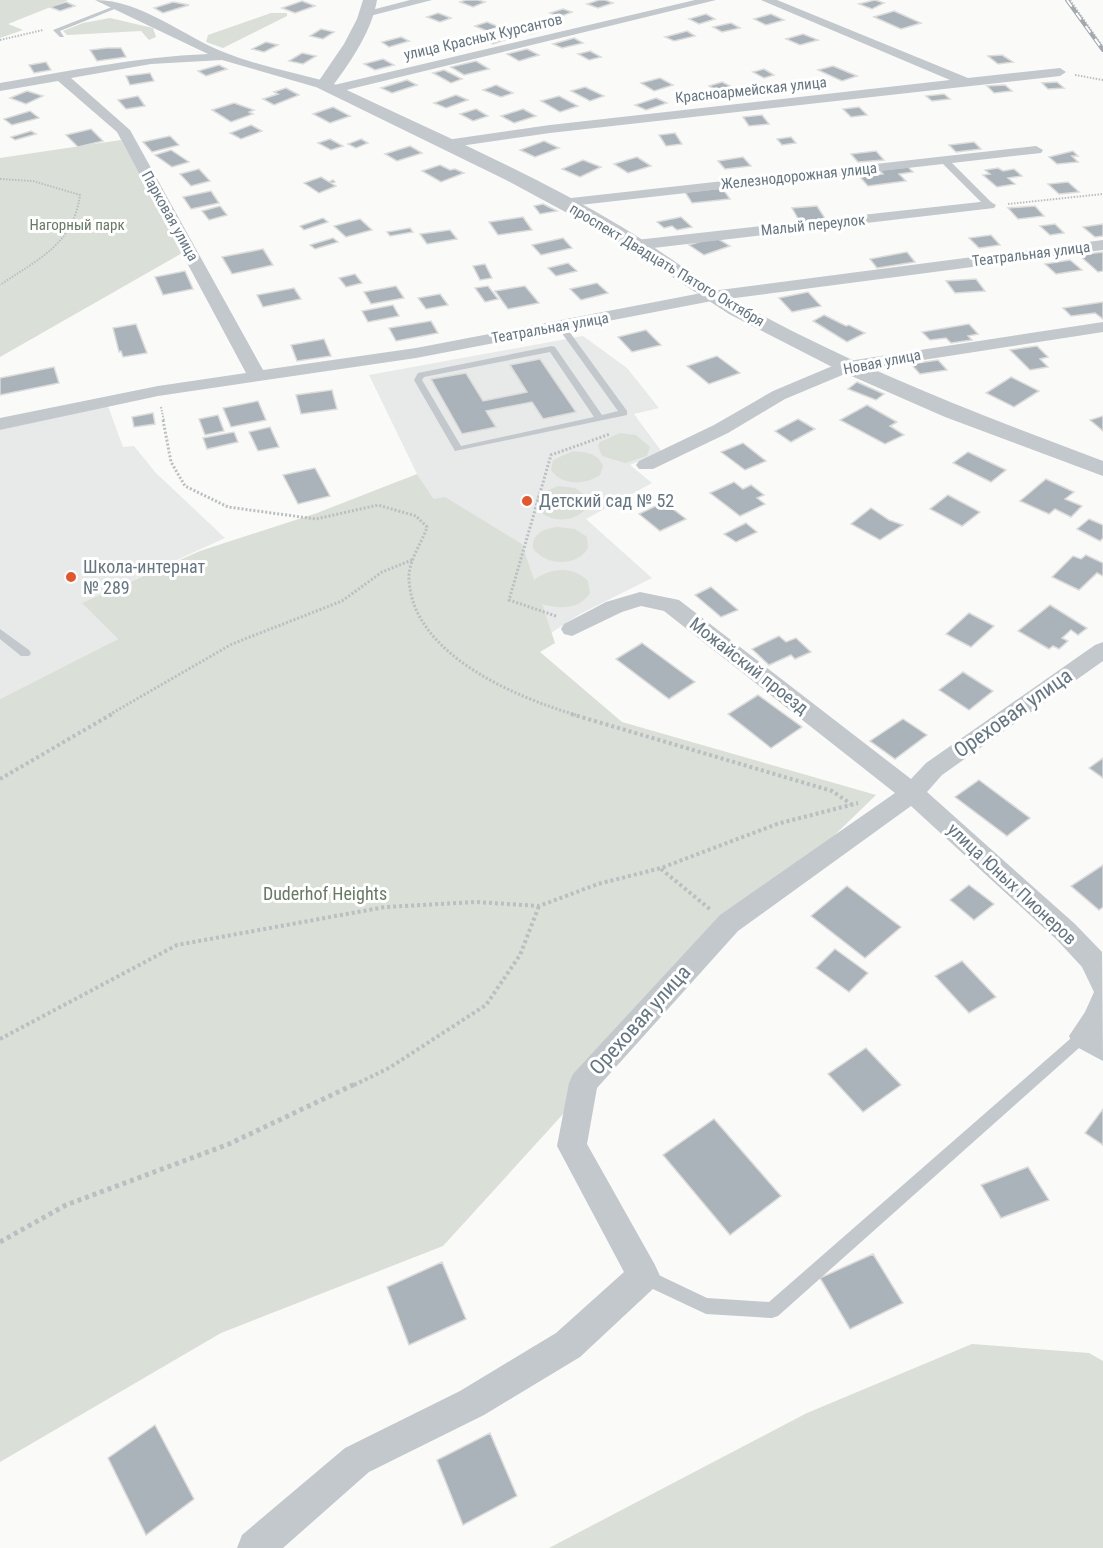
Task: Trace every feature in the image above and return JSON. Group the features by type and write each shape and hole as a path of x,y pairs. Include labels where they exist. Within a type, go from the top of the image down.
{"street":[{"name":"проспект Двадцать Пятого Октября","path":"101,0 119,6 222,56 329,87 562,203 636,245 712,296 848,366 953,412 1103,469"},
{"name":"улица Красных Курсантов","path":"329,87 710,0"},
{"path":"768,0 968,83"},
{"path":"329,87 368,7 419,1"},
{"path":"119,6 136,2"},
{"path":"0,87 151,60 222,56"},
{"name":"Красноармейская улица","path":"446,144 550,129 1060,72"},
{"name":"Парковая улица","path":"58,75 123,130 257,376"},
{"name":"Железнодорожная улица","path":"562,203 1036,150"},
{"name":"Малый переулок","path":"636,245 989,206"},
{"name":"Театральная улица","path":"0,424 158,391 416,353 712,296 1103,245"},
{"name":"Новая улица","path":"646,465 721,429 778,395 848,366 1103,327"},
{"name":"Можайский проезд","path":"568,624 640,599 671,605 912,793"},
{"name":"Ореховая улица","path":"644,1276 572,1146 583,1083 729,922 912,793 934,770 1103,650"},
{"name":"улица Юных Пионеров","path":"912,793 1066,932 1092,960 1103,984"},
{"path":"1093,1042 1097,1018 1103,1001"},
{"path":"255,1548 357,1460 472,1403 568,1345 644,1276"}],"lane":[{"path":"62,36 56,30 119,6"},
{"path":"944,160 989,206"},
{"path":"560,325 624,413 458,449 418,380 421,375 552,349 600,418"},
{"path":"0,633 25,653"},
{"path":"644,1276 706,1306 772,1310 1093,1042"}],"path":[{"path":"1070,0 1103,47"},
{"path":"0,40 56,30"},
{"path":"1060,72 1103,80"},
{"path":"0,179 33,181 81,195 80,213 58,245 28,269 0,285"},
{"path":"989,206 1103,194"},
{"path":"158,391 171,462 185,486 228,507 316,519 378,505 417,516 427,527 424,541 414,559 409,578 416,609 437,639 468,669 512,693 555,709 832,790 851,804"},
{"path":"568,624 509,600 551,455 610,434"},
{"path":"0,779 232,644 342,601 381,572 414,559"},
{"path":"0,1039 177,945 385,907 476,902 539,906 598,884 661,868 777,824 861,802"},
{"path":"661,868 729,922"},
{"path":"0,1242 66,1205 230,1144 389,1068 486,1005 520,955 539,906"}],"shaded area":[{"name":"Детский сад № 52","path":"583,336 627,368 659,408 634,414 662,452 630,465 652,483 586,519 652,578 580,614 548,635 505,602 417,474 369,375"},
{"name":"Школа-интернат № 289","path":"108,406 123,447 134,446 156,473 225,538 83,603 118,639 0,699 0,430"}],"green space":[{"path":"0,0 68,0 8,24 23,30 0,38"},
{"path":"271,13 287,13 287,16 223,48 206,42 208,35"},
{"path":"110,18 153,28 156,37 149,40 141,31 67,35 63,31 83,23"},
{"name":"Нагорный парк","path":"121,140 184,252 0,357 0,158"},
{"path":"620,433 636,435 650,447 647,456 625,463 602,456 598,446 600,442"},
{"path":"573,451 598,458 603,466 600,475 588,481 574,482 561,479 556,475 551,470 553,460"},
{"name":"Duderhof Heights","path":"417,474 434,499 445,497 522,544 534,580 547,573 568,570 588,581 590,593 580,603 568,607 542,604 555,643 540,652 622,722 876,795 686,979 443,1246 221,1333 0,1462 0,699 118,639 82,603 200,551 317,513"},
{"path":"558,486 575,488 586,496 588,506 583,512 562,520 540,512 535,506 537,495"},
{"path":"557,527 575,529 587,537 588,548 583,554 576,559 561,562 538,554 533,548 534,539 543,531"},
{"path":"972,1344 1089,1353 1103,1361 1103,1548 549,1548 807,1413"}],"building":[{"path":"466,0 485,2 473,7 460,2"},
{"path":"599,0 613,3 598,8 587,4"},
{"path":"875,0 884,3 872,9 859,4"},
{"path":"302,1 315,6 295,13 282,8"},
{"path":"66,2 75,6 60,11 50,7"},
{"path":"173,2 189,5 163,13 154,8"},
{"path":"563,9 572,12 559,17 550,13"},
{"path":"894,11 921,23 901,29 874,17"},
{"path":"438,13 451,18 440,22 427,17"},
{"path":"706,14 715,19 699,24 689,19"},
{"path":"771,14 784,20 766,25 754,19"},
{"path":"487,22 499,27 487,31 475,26"},
{"path":"532,23 546,29 531,34 517,28"},
{"path":"731,23 740,28 722,32 713,27"},
{"path":"321,29 334,32 323,39 310,36"},
{"path":"687,31 695,36 674,41 665,37"},
{"path":"494,34 507,39 493,44 480,39"},
{"path":"803,34 818,40 800,45 786,39"},
{"path":"401,37 409,41 389,47 382,42"},
{"path":"574,38 583,43 562,48 553,44"},
{"path":"266,42 278,45 264,52 252,49"},
{"path":"121,48 126,57 97,61 90,50"},
{"path":"527,49 539,55 519,61 507,54"},
{"path":"590,51 601,57 589,60 578,54"},
{"path":"302,53 316,56 303,64 289,61"},
{"path":"1002,55 1013,62 998,64 988,56"},
{"path":"383,59 394,65 375,70 364,64"},
{"path":"476,61 489,69 464,75 451,67"},
{"path":"46,62 51,70 34,73 29,65"},
{"path":"219,65 227,69 206,76 198,71"},
{"path":"833,66 857,76 842,81 818,70"},
{"path":"764,69 774,75 764,78 753,72"},
{"path":"444,70 462,79 451,83 433,73"},
{"path":"150,73 154,81 130,85 126,76"},
{"path":"660,78 673,85 654,91 641,83"},
{"path":"407,80 417,85 392,93 381,88"},
{"path":"722,82 742,92 728,96 709,86"},
{"path":"1057,82 1064,88 1048,89 1042,83"},
{"path":"496,85 513,93 501,97 483,90"},
{"path":"1005,85 1012,91 994,93 987,86"},
{"path":"585,87 604,96 590,101 571,91"},
{"path":"286,88 299,95 274,105 263,99 278,94 274,92"},
{"path":"27,91 43,96 26,104 10,98"},
{"path":"944,94 950,99 932,101 926,96"},
{"path":"456,95 468,100 446,108 434,103"},
{"path":"138,96 145,106 126,109 118,100"},
{"path":"559,96 578,106 560,112 541,101"},
{"path":"656,98 667,103 646,110 635,105"},
{"path":"234,103 254,110 249,112 253,114 231,122 212,110"},
{"path":"333,107 350,116 330,123 313,114"},
{"path":"859,107 867,115 851,117 843,109"},
{"path":"476,109 488,116 473,121 460,114"},
{"path":"523,109 536,116 514,123 501,116"},
{"path":"30,111 39,118 12,125 4,119"},
{"path":"762,115 769,124 749,126 743,117"},
{"path":"251,125 262,131 241,139 230,133"},
{"path":"91,129 103,141 78,147 66,135"},
{"path":"31,131 36,134 15,140 11,137"},
{"path":"675,133 682,144 666,146 659,135"},
{"path":"170,136 179,145 152,152 143,142"},
{"path":"791,137 796,143 782,145 777,139"},
{"path":"330,139 343,146 331,150 318,143"},
{"path":"361,139 368,143 356,148 348,144"},
{"path":"544,141 559,148 535,157 520,150"},
{"path":"974,142 981,149 956,152 949,145"},
{"path":"410,146 422,153 397,161 385,154"},
{"path":"171,150 189,162 172,167 155,155"},
{"path":"876,151 884,160 858,162 851,154"},
{"path":"1073,151 1078,156 1072,156 1078,162 1057,164 1049,157"},
{"path":"637,157 651,166 628,173 614,164"},
{"path":"743,157 751,166 725,169 718,161"},
{"path":"583,160 601,167 580,177 562,169"},
{"path":"440,165 464,173 441,182 422,171"},
{"path":"908,167 913,172 899,174 906,181 868,186 860,177 883,174 879,170"},
{"path":"998,168 1003,171 1014,169 1022,176 1008,178 1015,184 997,187 983,175 990,174 985,170"},
{"path":"199,169 210,181 191,186 180,174"},
{"path":"321,177 329,182 333,180 335,182 331,183 336,186 319,193 304,183"},
{"path":"1068,182 1079,192 1059,194 1048,184"},
{"path":"722,188 730,199 692,203 685,192"},
{"path":"211,191 219,203 191,209 183,197"},
{"path":"543,204 557,211 540,214 534,206"},
{"path":"220,206 227,215 209,220 202,211"},
{"path":"817,206 826,220 800,222 792,208"},
{"path":"1035,206 1044,216 1018,219 1008,208"},
{"path":"523,217 532,230 498,235 489,222"},
{"path":"681,217 692,227 677,230 672,226 664,228 657,222"},
{"path":"323,218 328,222 304,230 300,226"},
{"path":"360,219 372,230 346,237 334,226"},
{"path":"1055,224 1064,233 1050,235 1040,226"},
{"path":"1103,224 1103,236 1095,237 1083,227"},
{"path":"410,228 413,232 390,236 387,232"},
{"path":"450,230 457,239 427,244 420,234"},
{"path":"991,235 1000,245 979,248 969,238"},
{"path":"715,237 730,246 704,255 689,245"},
{"path":"333,238 338,242 315,249 310,245"},
{"path":"563,238 572,248 541,255 532,245"},
{"path":"263,249 273,265 232,274 222,257"},
{"path":"907,252 915,262 877,268 870,259"},
{"path":"1103,252 1103,271 1098,272 1079,255"},
{"path":"1070,260 1082,270 1056,274 1045,264"},
{"path":"568,263 577,271 556,276 548,268"},
{"path":"485,264 492,278 480,280 473,266"},
{"path":"185,271 193,289 163,295 155,277"},
{"path":"355,274 362,283 346,287 339,278"},
{"path":"976,279 985,291 955,293 946,281"},
{"path":"597,283 608,293 581,300 570,289"},
{"path":"396,286 404,298 371,304 364,292"},
{"path":"488,286 498,299 485,302 475,288"},
{"path":"525,286 539,303 508,309 495,291"},
{"path":"294,288 301,299 263,307 257,295"},
{"path":"808,292 821,306 792,312 779,298"},
{"path":"440,294 448,305 426,309 418,298"},
{"path":"1103,302 1103,319 1095,313 1071,316 1063,308"},
{"path":"393,305 399,316 368,322 362,311"},
{"path":"824,315 865,333 847,342 813,321"},
{"path":"431,321 438,333 396,341 389,328"},
{"path":"136,324 147,353 123,357 121,351 119,352 113,328"},
{"path":"969,324 978,334 968,336 972,340 951,343 946,338 930,340 922,332"},
{"path":"646,330 661,345 632,352 618,337"},
{"path":"324,339 331,356 297,361 291,345"},
{"path":"1037,346 1048,357 1040,359 1048,367 1030,370 1010,350"},
{"path":"717,356 740,373 709,384 687,366"},
{"path":"540,359 576,412 543,419 532,402 486,411 496,427 462,434 431,379 466,373 483,401 527,392 510,365"},
{"path":"938,360 947,370 920,374 911,364"},
{"path":"54,367 59,383 0,395 0,378"},
{"path":"1011,377 1039,391 1014,407 986,393"},
{"path":"857,382 884,394 876,400 848,389"},
{"path":"332,390 337,409 301,414 296,395"},
{"path":"258,401 266,420 231,427 223,408"},
{"path":"867,405 897,422 890,426 904,435 885,444 840,420"},
{"path":"153,413 155,424 134,427 132,417"},
{"path":"218,415 224,431 205,435 199,419"},
{"path":"1103,416 1103,431 1090,420"},
{"path":"798,419 815,429 791,442 775,431"},
{"path":"270,427 279,447 258,451 249,432"},
{"path":"234,432 238,442 207,449 203,438"},
{"path":"743,443 766,461 745,470 721,452"},
{"path":"968,452 1006,470 991,482 953,463"},
{"path":"315,468 330,496 298,504 283,475"},
{"path":"1046,479 1074,492 1065,499 1082,506 1071,517 1055,509 1049,514 1020,501"},
{"path":"734,482 743,489 751,485 764,495 757,498 765,504 740,516 710,493"},
{"path":"948,495 980,512 962,526 930,509"},
{"path":"664,502 686,519 660,531 639,514"},
{"path":"871,508 889,520 903,525 880,540 851,524"},
{"path":"1089,519 1103,525 1103,538 1100,541 1077,529"},
{"path":"746,523 757,532 736,542 724,534"},
{"path":"1086,555 1103,563 1103,576 1097,573 1079,590 1052,577 1073,556 1081,559"},
{"path":"711,587 738,610 721,617 695,595"},
{"path":"1050,605 1087,628 1078,635 1071,630 1062,638 1068,641 1059,649 1053,646 1049,649 1018,631"},
{"path":"969,613 994,626 971,647 946,634"},
{"path":"779,636 786,642 796,638 811,652 795,659 791,655 769,665 752,649"},
{"path":"642,643 695,682 669,699 616,659"},
{"path":"963,672 993,691 969,710 939,690"},
{"path":"758,695 802,727 771,748 728,714"},
{"path":"903,719 927,735 895,759 870,741"},
{"path":"1103,758 1103,778 1089,768"},
{"path":"979,780 1030,818 1007,836 955,797"},
{"path":"1103,865 1103,907 1099,910 1071,886"},
{"path":"969,885 994,904 974,920 950,900"},
{"path":"847,886 901,927 865,958 811,916"},
{"path":"835,949 868,973 849,992 816,968"},
{"path":"962,961 996,997 969,1013 935,976"},
{"path":"866,1048 901,1085 863,1112 828,1074"},
{"path":"1103,1109 1103,1145 1085,1133"},
{"path":"714,1119 781,1196 730,1235 663,1155"},
{"path":"1028,1167 1049,1200 1001,1218 981,1185"},
{"path":"873,1254 903,1303 850,1329 820,1278"},
{"path":"442,1262 466,1319 409,1345 387,1287"},
{"path":"155,1425 194,1499 146,1535 108,1458"},
{"path":"490,1433 517,1496 463,1525 437,1460"}],"railway":[{"path":"1067,0 1103,50"}],"place":[{"name":"Детский сад № 52","path":"527,501"},
{"name":"Школа-интернат № 289","path":"71,577"}]}
